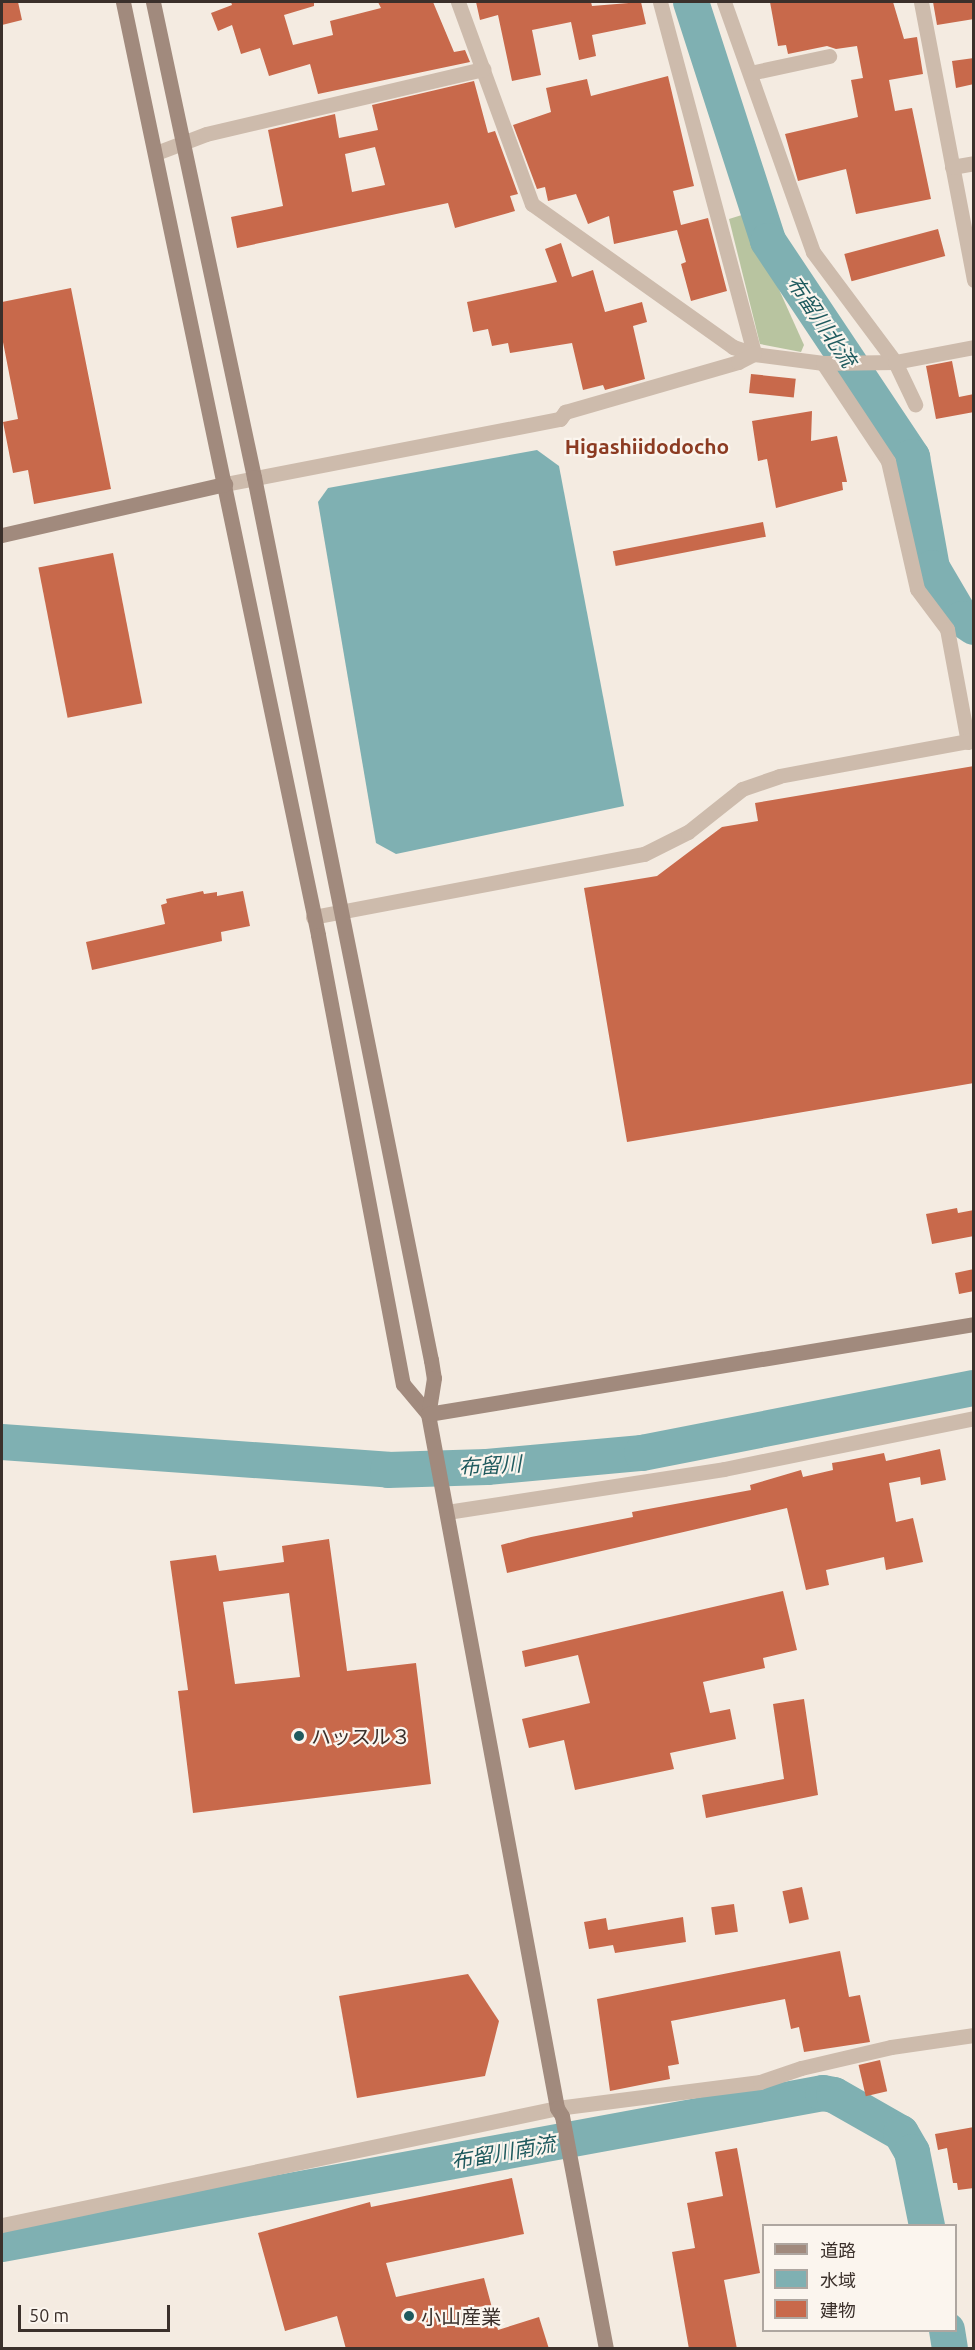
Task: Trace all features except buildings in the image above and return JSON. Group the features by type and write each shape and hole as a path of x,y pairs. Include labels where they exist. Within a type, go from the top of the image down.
{"street":[{"path":"123,2 225,483 313,917 403,1383 429,1421"},
{"path":"153,2 254,477 431,1360 434,1378 429,1421 606,2349"},
{"path":"458,2 532,204 734,346 754,354 828,363 877,360 896,362 974,346"},
{"path":"660,2 754,354"},
{"path":"724,2 813,252 896,362 915,404"},
{"path":"921,2 974,279"},
{"path":"750,73 829,56"},
{"path":"156,153 183,142 483,69"},
{"path":"952,167 974,163"},
{"path":"2,535 225,483 560,419 565,412 738,362 754,354"},
{"path":"313,917 644,854 688,832 742,789 779,776 971,741 947,629 917,589 888,461 828,363"},
{"path":"429,1421 974,1324"},
{"path":"447,1512 724,1469 974,1418"},
{"path":"2,2225 559,2112 760,2082 801,2068 880,2050 974,2035"}],"green space":[{"path":"745,214 804,345 801,352 760,344 729,219"}],"water":[{"path":"537,450 559,466 624,806 396,854 376,843 318,502 328,488"}],"waterway":[{"name":"布留川北流","path":"691,2 768,241 912,457 932,568 962,619 974,627"},
{"name":"布留川","path":"2,1442 388,1470 487,1467 642,1453 974,1388"},
{"name":"布留川南流","path":"2,2244 823,2093 834,2095 901,2133 912,2152 927,2224"},
{"name":"布留川南流","path":"947,2332 950,2348"}],"place":[{"name":"ハッスル３","path":"299,1736"},
{"name":"小山産業","path":"409,2316"}],"district":[{"name":"Higashiidodocho","path":"647,446"}]}
